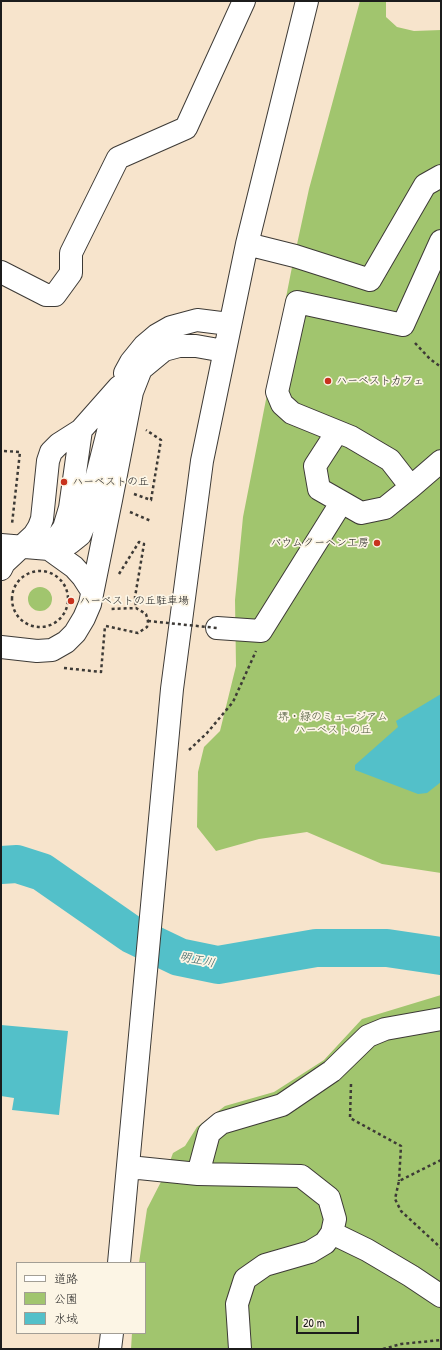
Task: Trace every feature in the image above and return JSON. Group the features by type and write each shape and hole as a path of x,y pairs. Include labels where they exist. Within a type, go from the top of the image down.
{"street":[{"path":"1,272 46,295 55,295 71,273 71,253 118,158 186,128 244,1"},
{"path":"119,1262 144,1007 172,689 187,565 202,461 229,324 247,244 307,1"},
{"path":"247,244 295,256 370,280 426,185 441,176"},
{"path":"411,487 390,460 351,437 292,413 282,404 277,392 297,302 403,325 441,241"},
{"path":"49,549 70,543 80,534 86,523 119,387 131,362 144,346 157,335 166,329 184,322 197,320 229,324"},
{"path":"1,632 8,648 52,650 66,642 76,633 90,604 132,392 141,369 164,350 179,346 224,351"},
{"path":"11,540 34,534 42,519 48,461 51,452 59,444 81,430 119,387"},
{"path":"49,549 64,528 70,508 81,430"},
{"path":"337,432 315,466 319,490 361,513 384,508 441,461"},
{"path":"217,628 261,630 341,503"},
{"path":"11,540 49,549 74,567 92,591"},
{"path":"1,569 11,540"},
{"path":"198,1174 209,1132 221,1123 282,1105 332,1071 368,1036 385,1029 441,1019"},
{"path":"129,1167 198,1174 301,1176 329,1198 335,1219 332,1233 325,1242 310,1252 265,1265 245,1279 237,1304 240,1349"},
{"path":"332,1233 411,1276 441,1296"},
{"path":"110,1349 112,1334"}],"path":[{"path":"403,325 410,337 430,359 441,367"},
{"path":"114,486 151,500 161,440 127,417"},
{"path":"4,451 20,452 11,540"},
{"path":"118,576 139,542 144,544 135,597 136,608"},
{"path":"38,571 47,572 62,582 66,590 67,608 63,616 49,625 33,626 25,623 15,611 12,602 16,585 29,573 38,571"},
{"path":"106,626 138,632 146,627 148,621 146,614 136,608 107,610"},
{"path":"148,621 217,628"},
{"path":"184,755 208,734 232,702 259,645 261,630"},
{"path":"353,1051 350,1118 401,1146 399,1181 395,1199 401,1211 441,1248"},
{"path":"399,1181 441,1160"},
{"path":"383,1349 401,1344 441,1340"}],"green space":[{"name":"堺・緑のミュージアム ハーベストの丘","path":"360,1 386,1 386,17 397,27 414,31 441,30 441,873 382,864 307,832 259,839 216,851 197,827 198,772 204,747 220,731 236,666 235,600 243,517 291,272 309,189"},
{"path":"40,587 48,591 52,599 48,607 40,611 32,607 28,599 32,591"},
{"path":"441,995 441,1349 131,1349 132,1334 146,1334 146,1262 139,1262 147,1209 166,1172 173,1153 185,1146 197,1127 225,1106 274,1092 324,1060 362,1019"}],"water":[{"path":"441,694 441,782 427,793 418,794 355,770 355,765 398,727 396,721"},
{"path":"1,1025 68,1031 59,1115 12,1110 14,1098 1,1096"}],"waterway":[{"name":"明正川","path":"1,865 17,864 42,872 131,934 179,957 218,965 316,948 387,948 441,956"}],"place":[{"name":"ハーベストカフェ","path":"328,381"},
{"name":"ハーベストの丘","path":"64,482"},
{"name":"バウムクーヘン工房","path":"377,543"},
{"name":"ハーベストの丘駐車場","path":"71,601"}]}
